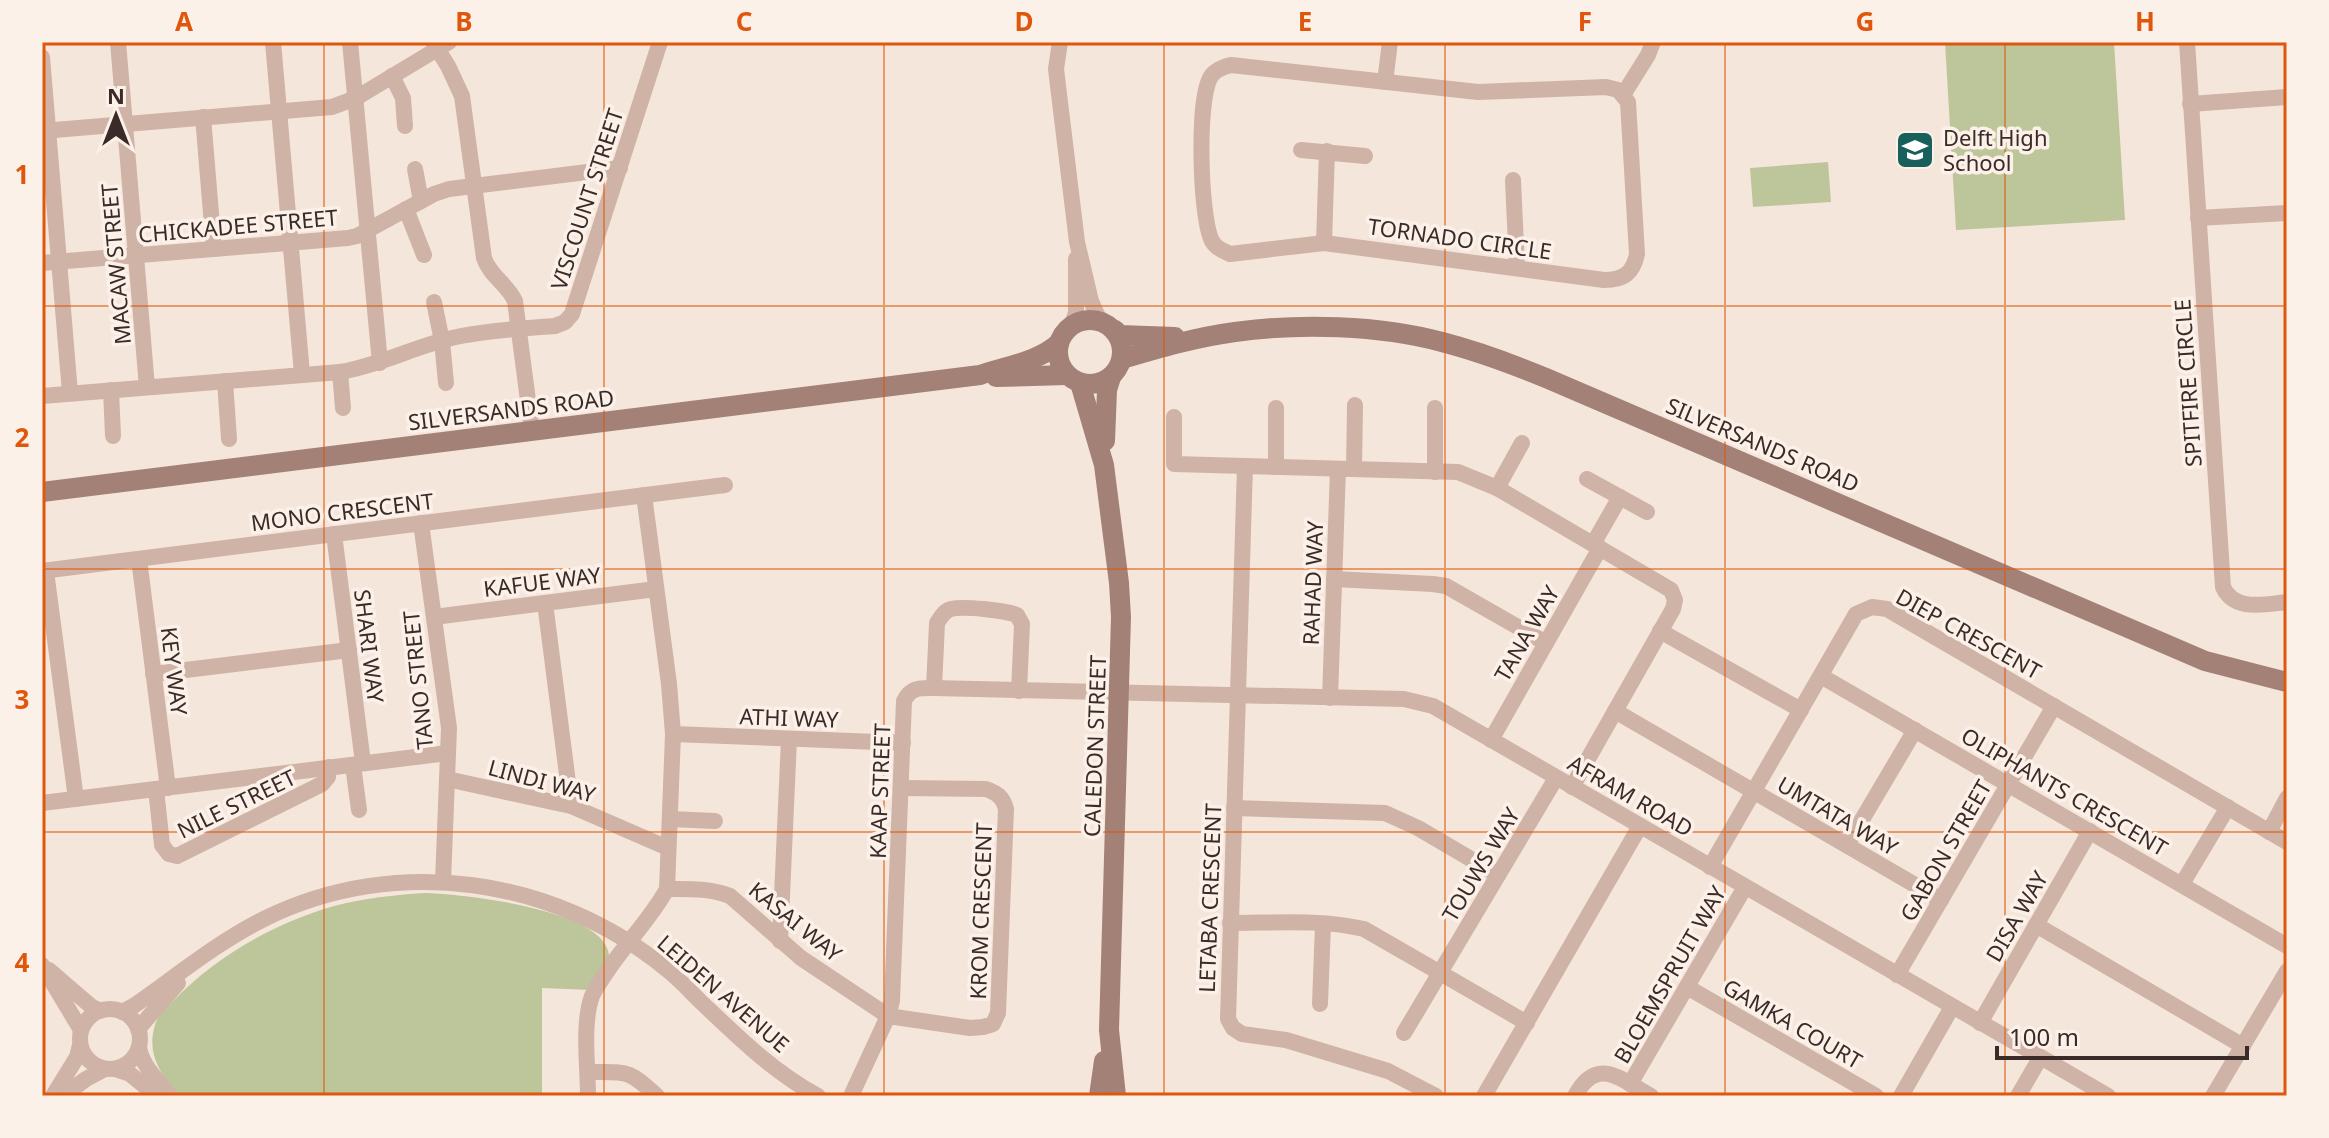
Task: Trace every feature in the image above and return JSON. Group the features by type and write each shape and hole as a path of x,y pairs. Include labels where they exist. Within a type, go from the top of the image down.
{"street":[{"name":"MACAW STREET","path":"118,42 147,387"},
{"path":"273,42 302,374"},
{"path":"350,42 380,363"},
{"name":"VISCOUNT STREET","path":"42,396 340,372 380,363 460,336 555,326 565,322 572,314 660,42"},
{"path":"1060,42 1056,69 1077,242 1091,301 1122,344 1122,359 1111,377 1096,384 1074,379 1061,366 1058,355 1059,343 1066,330 1080,321 1107,326"},
{"path":"1385,82 1390,42"},
{"path":"1623,95 1653,42"},
{"name":"SPITFIRE CIRCLE","path":"2187,42 2223,587 2230,598 2241,604 2287,602"},
{"path":"45,130 332,107 356,98 440,45 462,96 484,258 489,271 513,297 532,431"},
{"path":"42,57 45,130 60,261 70,393"},
{"name":"TORNADO CIRCLE","path":"1231,65 1385,82 1478,92 1606,87 1618,90 1628,102 1637,254 1628,275 1616,280 1604,280 1324,243 1230,254 1212,242 1207,226 1201,165 1204,107 1211,76 1231,65"},
{"path":"392,76 403,98 405,126"},
{"path":"2190,104 2287,97"},
{"path":"203,117 214,249"},
{"path":"1301,150 1365,156"},
{"path":"1324,243 1327,151"},
{"name":"CHICKADEE STREET","path":"42,263 348,238 449,189 620,168"},
{"path":"415,169 421,201"},
{"path":"1513,180 1517,268"},
{"path":"406,209 424,255"},
{"path":"2198,218 2287,213"},
{"path":"1072,326 1076,312 1077,242"},
{"path":"434,302 446,383"},
{"name":"SILVERSANDS ROAD","path":"1107,326 1120,335 1203,337"},
{"name":"SILVERSANDS ROAD","path":"1122,359 1203,337 1258,330 1327,328 1414,336 1469,349 1615,407 2205,661 2287,682"},
{"name":"SILVERSANDS ROAD","path":"44,491 980,375 1037,358 1059,343"},
{"path":"340,372 343,408"},
{"name":"SILVERSANDS ROAD","path":"980,375 1074,379"},
{"name":"CALEDON STREET","path":"1099,1096 1109,1030 1120,693 1119,583 1104,465 1107,390 1111,377"},
{"name":"CALEDON STREET","path":"1074,379 1104,465"},
{"path":"225,381 229,439"},
{"path":"111,390 113,436"},
{"name":"RAHAD WAY","path":"1330,698 1334,579 1355,405"},
{"path":"1276,408 1276,467"},
{"path":"1435,408 1435,472"},
{"path":"1174,417 1174,464 1458,472 1497,488 1671,590 1674,605 1572,787"},
{"path":"1497,488 1522,443"},
{"name":"LETABA CRESCENT","path":"1245,466 1227,1014 1230,1024 1238,1032 1286,1040 1388,1071 1436,1096"},
{"path":"1587,479 1647,512"},
{"name":"MONO CRESCENT","path":"76,799 44,571 725,485"},
{"path":"588,1096 588,1018 592,997 667,889 673,734 644,495"},
{"name":"TANA WAY","path":"1491,740 1546,643 1620,497"},
{"name":"TANO STREET","path":"421,523 449,728 443,882"},
{"name":"SHARI WAY","path":"334,534 349,650 358,764"},
{"name":"KEY WAY","path":"139,559 153,674 162,788"},
{"path":"1334,579 1446,586 1546,643"},
{"name":"KAFUE WAY","path":"434,617 656,589"},
{"path":"545,603 571,806"},
{"name":"DIEP CRESCENT","path":"1710,867 1856,614 1867,608 1880,607 2287,842"},
{"path":"1019,691 1022,624 1017,615 1005,611 952,609 943,614 937,623 934,688 1019,691 1120,693"},
{"path":"1660,631 1801,710"},
{"path":"153,674 349,650"},
{"name":"OLIPHANTS CRESCENT","path":"1821,676 2287,946"},
{"name":"KAAP STREET","path":"851,1096 892,1001 904,701 909,692 917,688 934,688"},
{"name":"AFRAM ROAD","path":"1120,693 1404,699 1433,706 2040,1058"},
{"name":"GABON STREET","path":"1897,975 2054,706"},
{"name":"UMTATA WAY","path":"1615,711 1941,900"},
{"path":"1847,845 1915,730"},
{"name":"ATHI WAY","path":"673,734 903,743"},
{"path":"780,941 789,739"},
{"name":"NILE STREET","path":"42,803 448,753"},
{"path":"358,764 359,810"},
{"name":"NILE STREET","path":"162,788 162,845 169,854 177,856 318,787 328,777 329,767"},
{"name":"TOUWS WAY","path":"1404,1033 1556,778"},
{"name":"LINDI WAY","path":"447,779 571,806 668,848"},
{"name":"KROM CRESCENT","path":"888,1016 970,1028 993,1024 998,1013 1006,809 1003,799 986,789 901,788"},
{"path":"2269,832 2287,798"},
{"path":"2182,884 2228,807"},
{"path":"1234,808 1385,813 1418,828 1498,875"},
{"path":"670,819 715,821"},
{"path":"1484,1096 1640,826"},
{"name":"DISA WAY","path":"1980,1023 2090,831"},
{"name":"LEIDEN AVENUE","path":"122,1012 243,930 269,916 325,895 383,884 471,884 526,895 579,914 628,941 667,969 754,1052 818,1096"},
{"name":"BLOEMSPRUIT WAY","path":"1630,1084 1745,887"},
{"name":"KASAI WAY","path":"667,889 700,889 730,896 780,941 888,1016"},
{"path":"1230,923 1323,924 1364,929 1527,1023"},
{"path":"1320,1004 1323,924"},
{"path":"2036,925 2243,1046"},
{"name":"LEIDEN AVENUE","path":"138,1029 194,963"},
{"path":"42,964 100,1011"},
{"path":"42,964 81,1037 89,1061 130,1074 157,1096"},
{"path":"2213,1096 2287,971"},
{"name":"GAMKA COURT","path":"1687,987 1876,1096"},
{"path":"1901,1096 1952,1007"},
{"path":"53,1096 77,1057 88,1018 100,1011 115,1010 134,1022 138,1029 140,1056 170,1096"},
{"name":"CALEDON STREET","path":"1109,1030 1116,1096"},
{"path":"63,1096 86,1079 130,1061 139,1047"},
{"path":"2018,1096 2040,1058 2108,1096"},
{"path":"588,1072 625,1072 635,1076 657,1096"},
{"path":"1575,1096 1582,1082 1601,1073 1611,1073 1651,1096"}],"green space":[{"path":"1945,42 2114,42 2125,220 1956,230"},
{"path":"1828,162 1831,202 1753,207 1750,168"},
{"path":"425,893 529,907 584,926 601,939 609,955 590,990 542,988 542,1096 179,1096 166,1080 157,1064 152,1045 155,1025 173,1001 227,956 268,932 334,906"}],"place":[{"name":"Delft High School","path":"1915,150"}]}
